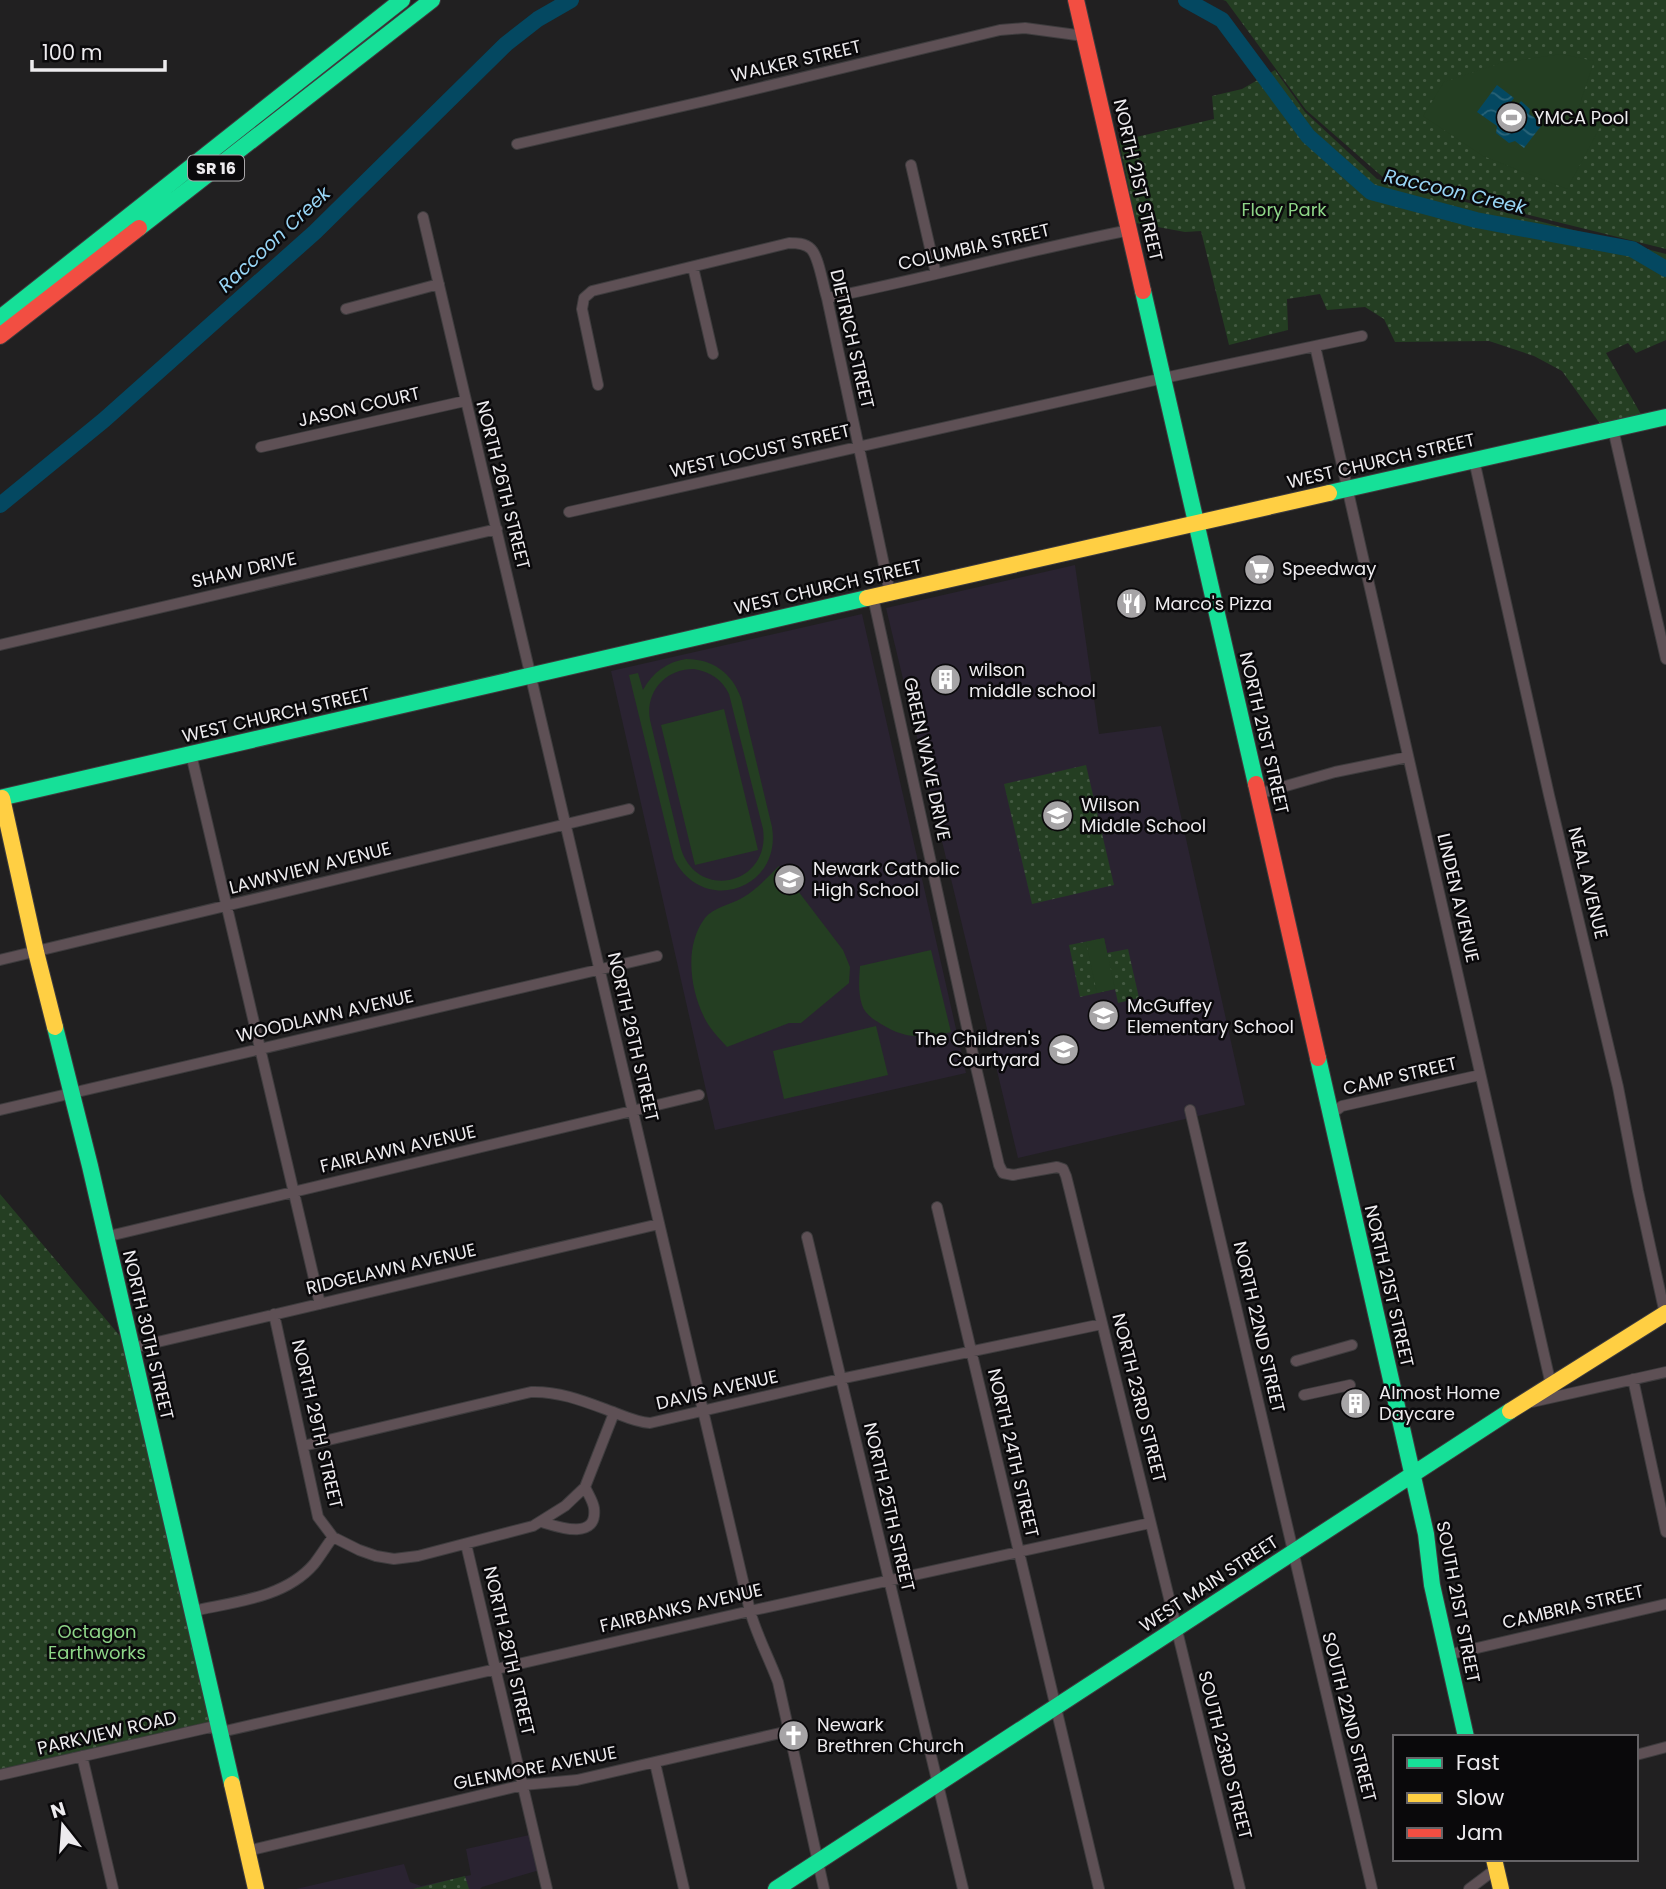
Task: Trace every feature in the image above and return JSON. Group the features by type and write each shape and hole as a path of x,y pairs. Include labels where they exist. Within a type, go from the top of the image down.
{"main road":[{"name":"SR 16","path":"0,318 402,0"},
{"name":"SR 16","path":"0,336 432,0"},
{"name":"NORTH 21ST STREET","path":"1076,1 1198,522 1411,1475"},
{"name":"WEST CHURCH STREET","path":"1,795 1666,417"},
{"name":"NORTH 30TH STREET","path":"1,795 256,1889"},
{"name":"WEST MAIN STREET","path":"776,1889 1518,1405 1666,1314"},
{"name":"SOUTH 21ST STREET","path":"1411,1475 1426,1534 1432,1585 1465,1735"},
{"path":"1496,1863 1501,1889"}],"street":[{"name":"WALKER STREET","path":"517,144 1000,30 1026,28 1084,36"},
{"path":"911,165 936,274"},
{"name":"NORTH 26TH STREET","path":"423,217 750,1611 778,1682 824,1889"},
{"name":"COLUMBIA STREET","path":"827,298 1129,230"},
{"name":"DIETRICH STREET","path":"598,385 582,309 586,296 597,288 789,243 800,243 813,251 827,298 890,593"},
{"path":"693,267 713,354"},
{"path":"346,309 439,284"},
{"name":"WEST LOCUST STREET","path":"569,512 1164,377 1363,337"},
{"name":"LINDEN AVENUE","path":"1315,346 1550,1385"},
{"name":"JASON COURT","path":"261,447 465,401"},
{"path":"1613,429 1666,659"},
{"name":"NEAL AVENUE","path":"1474,460 1618,1087 1666,1314"},
{"name":"SHAW DRIVE","path":"0,645 497,528"},
{"name":"GREEN WAVE DRIVE","path":"873,597 997,1155 1003,1173 1013,1175 1057,1167 1063,1170 1066,1176"},
{"path":"191,754 320,1304"},
{"path":"1258,794 1335,772 1408,757"},
{"name":"LAWNVIEW AVENUE","path":"0,960 629,809"},
{"name":"WOODLAWN AVENUE","path":"0,1110 657,956"},
{"name":"CAMP STREET","path":"1330,1115 1342,1105 1480,1075"},
{"name":"FAIRLAWN AVENUE","path":"105,1237 699,1095"},
{"name":"NORTH 22ND STREET","path":"1190,1110 1293,1552"},
{"name":"NORTH 23RD STREET","path":"1066,1176 1176,1629"},
{"name":"NORTH 24TH STREET","path":"937,1207 1099,1889"},
{"name":"RIDGELAWN AVENUE","path":"132,1348 659,1224"},
{"name":"NORTH 25TH STREET","path":"807,1237 963,1889"},
{"name":"NORTH 29TH STREET","path":"274,1314 318,1517 333,1536"},
{"name":"DAVIS AVENUE","path":"303,1446 531,1392 568,1396 637,1422 650,1423 840,1379 1102,1324"},
{"path":"1296,1361 1352,1345"},
{"path":"1518,1405 1666,1372"},
{"path":"1633,1379 1666,1532"},
{"path":"1304,1395 1350,1385"},
{"path":"193,1611 264,1595 293,1582 314,1563 333,1536 368,1553 394,1559 418,1556 533,1526 565,1506 586,1487 614,1413"},
{"path":"542,1521 572,1530 589,1525 594,1510 586,1487"},
{"name":"FAIRBANKS AVENUE","path":"221,1732 1150,1522"},
{"name":"NORTH 28TH STREET","path":"466,1544 547,1889"},
{"name":"SOUTH 22ND STREET","path":"1293,1552 1372,1889"},
{"name":"CAMBRIA STREET","path":"1447,1655 1666,1604"},
{"name":"SOUTH 23RD STREET","path":"1176,1629 1240,1889"},
{"name":"PARKVIEW ROAD","path":"0,1775 211,1727 221,1732"},
{"name":"GLENMORE AVENUE","path":"247,1851 523,1785 577,1780 789,1731"},
{"path":"1638,1754 1666,1747"},
{"path":"82,1756 113,1889"},
{"path":"655,1763 684,1889"},
{"path":"1469,1889 1496,1863"}],"shaded area":[{"path":"1075,565 1099,734 1161,726 1245,1105 1018,1158 886,608"},
{"name":"Newark Catholic High School","path":"862,614 966,1073 715,1130 611,671"},
{"path":"534,1834 543,1869 480,1889 296,1889 404,1864 410,1882 421,1886 471,1875 466,1849"}],"green space":[{"path":"1223,0 1666,0 1666,249 1385,179 1306,110"},
{"path":"1561,54 1594,61 1579,107 1605,118 1567,189 1483,156 1423,116 1444,82 1501,63"},
{"name":"Flory Park","path":"1275,70 1305,112 1377,179 1666,254 1666,340 1636,353 1628,343 1606,353 1642,416 1601,425 1562,371 1534,356 1489,341 1395,342 1384,319 1365,307 1327,310 1320,294 1287,299 1288,330 1229,345 1201,231 1185,232 1136,223 1119,141 1214,119 1212,96 1242,89"},
{"path":"679,660 696,660 720,669 732,681 741,698 772,827 772,849 765,867 753,880 738,888 720,891 703,887 687,877 674,859 629,675 638,673 643,690 656,673","holes":["700,670 719,680 729,694 763,829 762,848 756,863 731,880 702,876 690,866 681,849 650,720 651,700 659,684 674,673"]},
{"path":"724,709 758,850 695,865 661,725"},
{"path":"1086,765 1114,885 1032,904 1004,784"},
{"path":"779,866 843,950 850,967 849,983 801,1023 789,1023 727,1047 714,1033 699,1006 691,967 694,941 698,929 709,914 747,895"},
{"path":"1104,938 1107,953 1128,949 1139,998 1118,1003 1115,989 1080,997 1069,945"},
{"path":"1104,938 1115,989 1097,993 1086,942"},
{"path":"931,950 951,1032 932,1036 907,1035 890,1029 870,1016 863,1008 861,1000 860,966"},
{"path":"876,1026 888,1075 784,1099 773,1051"},
{"name":"Octagon Earthworks","path":"0,1194 131,1349 214,1721 0,1772"},
{"path":"465,1876 469,1889 413,1889"}],"water":[{"name":"YMCA Pool","path":"1497,85 1514,98 1508,106 1510,108 1521,101 1530,109 1529,114 1541,122 1541,126 1524,148 1515,141 1509,143 1496,133 1497,126 1477,112"}],"waterway":[{"name":"Raccoon Creek","path":"0,505 104,420 315,232 506,44 538,19 571,0"},
{"name":"Raccoon Creek","path":"1186,0 1222,20 1308,136 1371,192 1476,220 1632,249 1666,269"}],"traffic: fast":[{"path":"0,318 402,0"},
{"path":"139,228 432,0"},
{"path":"1143,291 1256,784"},
{"path":"1329,493 1666,417"},
{"path":"0,798 867,598"},
{"path":"55,1027 90,1166 232,1784"},
{"path":"1318,1058 1426,1534 1432,1585 1466,1735"},
{"path":"776,1889 1510,1411"}],"traffic: slow":[{"path":"867,598 1329,493"},
{"path":"2,798 55,1027"},
{"path":"1510,1411 1666,1313"},
{"path":"232,1784 256,1889"},
{"path":"1494,1861 1501,1889"}],"traffic: jam":[{"path":"1076,0 1143,291"},
{"path":"0,336 139,228"},
{"path":"1256,784 1318,1058"}],"place":[{"name":"YMCA Pool","path":"1511,118"},
{"name":"Speedway","path":"1259,569"},
{"name":"Marco's Pizza","path":"1132,604"},
{"name":"wilson middle school","path":"946,680"},
{"name":"Wilson Middle School","path":"1058,815"},
{"name":"Newark Catholic High School","path":"790,879"},
{"name":"McGuffey Elementary School","path":"1104,1016"},
{"name":"The Children's Courtyard","path":"1063,1049"},
{"name":"Almost Home Daycare","path":"1356,1403"},
{"name":"Newark Brethren Church","path":"794,1735"}]}
